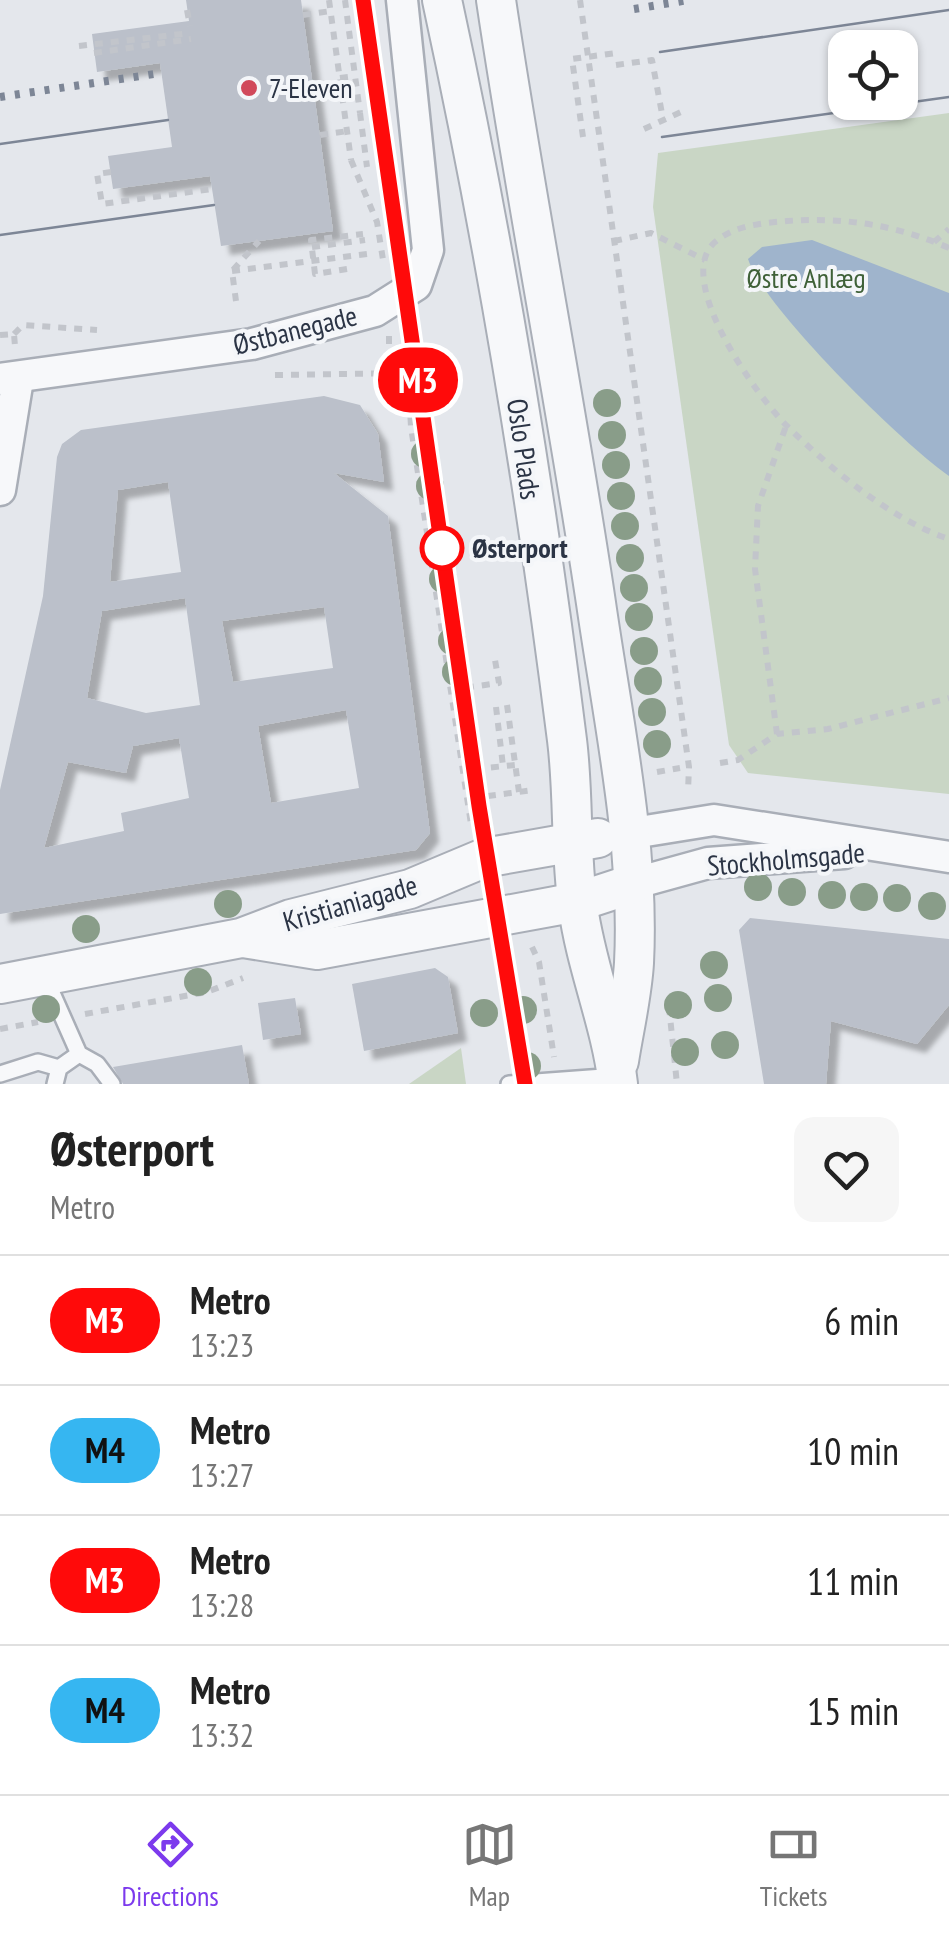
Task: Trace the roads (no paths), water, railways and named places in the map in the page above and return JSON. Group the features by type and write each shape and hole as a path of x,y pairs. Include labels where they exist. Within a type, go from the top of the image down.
{"street":[{"name":"Østbanegade","path":"9,379 252,344 375,311 416,285 428,250 402,0"},
{"name":"Oslo Plads","path":"442,0 479,172 568,742 577,902 618,1080"},
{"name":"Oslo Plads","path":"496,0 523,184 566,404 627,834 634,965 618,1080"},
{"path":"0,490 9,379"},
{"name":"Stockholmsgade","path":"627,834 714,820 751,823 882,850 949,857"},
{"name":"Kristianiagade","path":"0,984 241,938 290,919 410,890 484,858 627,834"},
{"name":"Stockholmsgade","path":"632,884 708,864 882,850"},
{"name":"Kristianiagade","path":"241,938 317,950 577,902 632,884"}],"lane":[{"path":"44,976 80,1054 97,1064 112,1084"},
{"path":"0,1074 38,1062 57,1076 80,1054"},
{"path":"509,1084 618,1080"}],"water":[{"path":"812,240 949,293 949,476 869,406 806,341 759,281 748,259 762,247"}],"tram line":[{"path":"660,52 949,10"},
{"path":"662,137 949,97"},
{"path":"0,144 168,120"},
{"path":"0,235 214,205"}],"railway":[{"path":"634,9 689,0"},
{"path":"0,97 161,73"}],"metro line":[{"name":"M3","path":"363,0 479,806 525,1084"}],"place":[{"name":"7-Eleven","path":"249,88"},
{"name":"Østerport","path":"442,548"}],"park label":[{"name":"Østre Anlæg","path":"806,278"}]}
